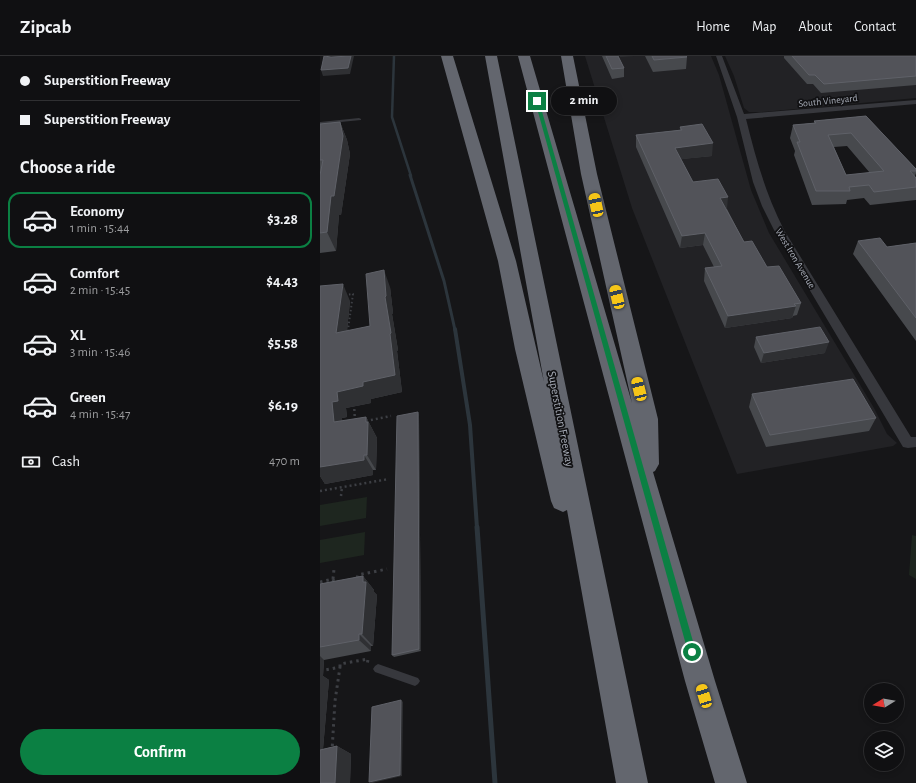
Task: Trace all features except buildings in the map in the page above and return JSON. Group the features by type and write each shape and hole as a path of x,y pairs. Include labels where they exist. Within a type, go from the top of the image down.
{"highway":[{"path":"447,56 507,261 526,349 631,778"},
{"name":"Superstition Freeway","path":"491,56 631,778"},
{"path":"524,56 700,681 731,783"},
{"path":"567,56 589,174 647,419 647,493"}],"street":[{"name":"West Iron Avenue","path":"719,56 741,117 758,182 767,206 779,230 912,443"},
{"name":"South Vineyard","path":"741,117 916,102"}],"lane":[{"path":"320,123 359,119"},
{"path":"378,669 416,681"}],"path":[{"path":"340,296 354,294 348,333"},
{"path":"340,334 348,333 351,335"},
{"path":"352,403 354,402 355,422"},
{"path":"348,424 391,416"},
{"path":"320,491 389,479"},
{"path":"341,496 342,487"},
{"path":"333,579 334,569"},
{"path":"352,579 358,578 358,575 387,569"},
{"path":"333,579 333,582 339,581"},
{"path":"320,582 333,579"},
{"path":"332,755 335,701 340,664 368,659 367,666 378,669"},
{"path":"320,671 340,667"}],"shaded area":[{"path":"585,56 711,56 719,75 751,190 769,233 874,408 887,434 897,443 893,446 737,474 632,208"},
{"path":"725,56 916,56 916,98 749,112 744,108 734,76"},
{"path":"367,497 366,518 320,526 320,505"},
{"path":"365,532 364,555 320,563 320,540"},
{"path":"912,535 916,536 916,579 909,575"}],"waterway":[{"path":"394,56 392,117 411,176"},
{"path":"410,175 444,281 455,330"},
{"path":"455,329 470,425 477,528"},
{"path":"477,527 495,783"}],"route":[{"path":"537,101 692,652"}]}
